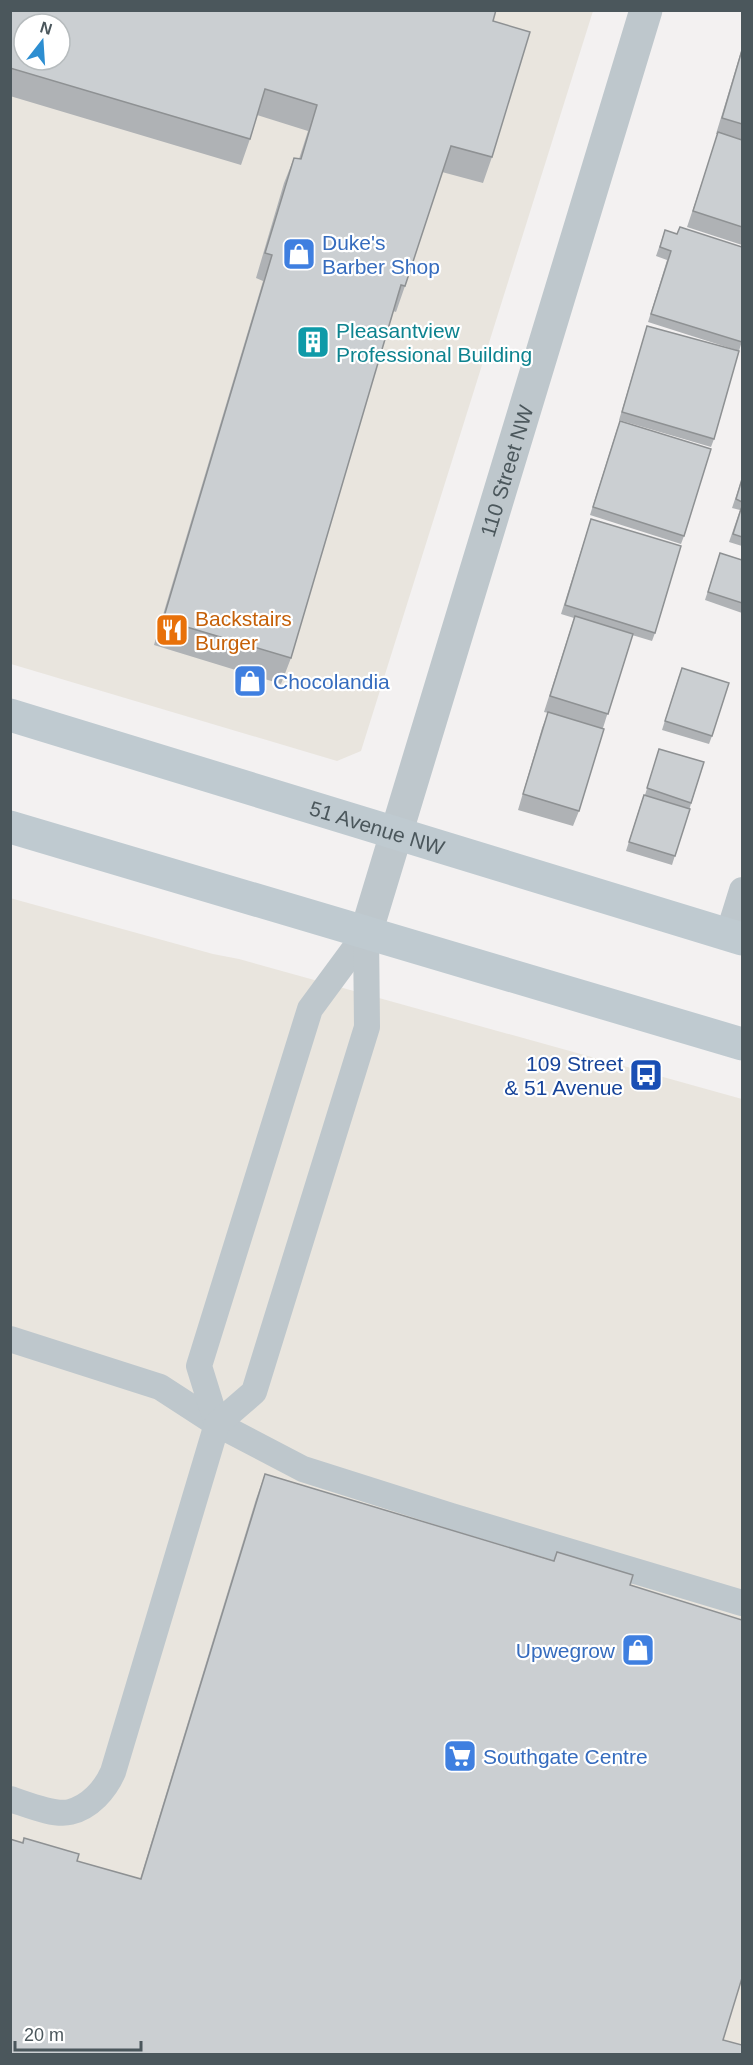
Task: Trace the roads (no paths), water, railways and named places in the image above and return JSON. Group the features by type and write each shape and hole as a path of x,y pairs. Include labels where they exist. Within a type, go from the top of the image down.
{"main road":[{"name":"51 Avenue NW","path":"10,715 735,937"},
{"path":"10,827 742,1044"}],"street":[{"name":"110 Street NW","path":"366,933 646,10"}],"lane":[{"path":"735,937 742,890"},
{"path":"217,1424 199,1366 310,1009 366,933"},
{"path":"10,1799 54,1812 69,1812 88,1803 108,1784 159,1622 217,1424 254,1392 364,1038 367,1027 366,933"},
{"path":"10,1340 160,1387 217,1424 303,1469 742,1603"}],"place":[{"name":"Duke's Barber Shop","path":"299,254"},
{"name":"Pleasantview Professional Building","path":"313,342"},
{"name":"Backstairs Burger","path":"172,630"},
{"name":"Chocolandia","path":"250,681"},
{"name":"109 Street & 51 Avenue","path":"646,1075"},
{"name":"Upwegrow","path":"638,1650"},
{"name":"Southgate Centre","path":"460,1756"}]}
